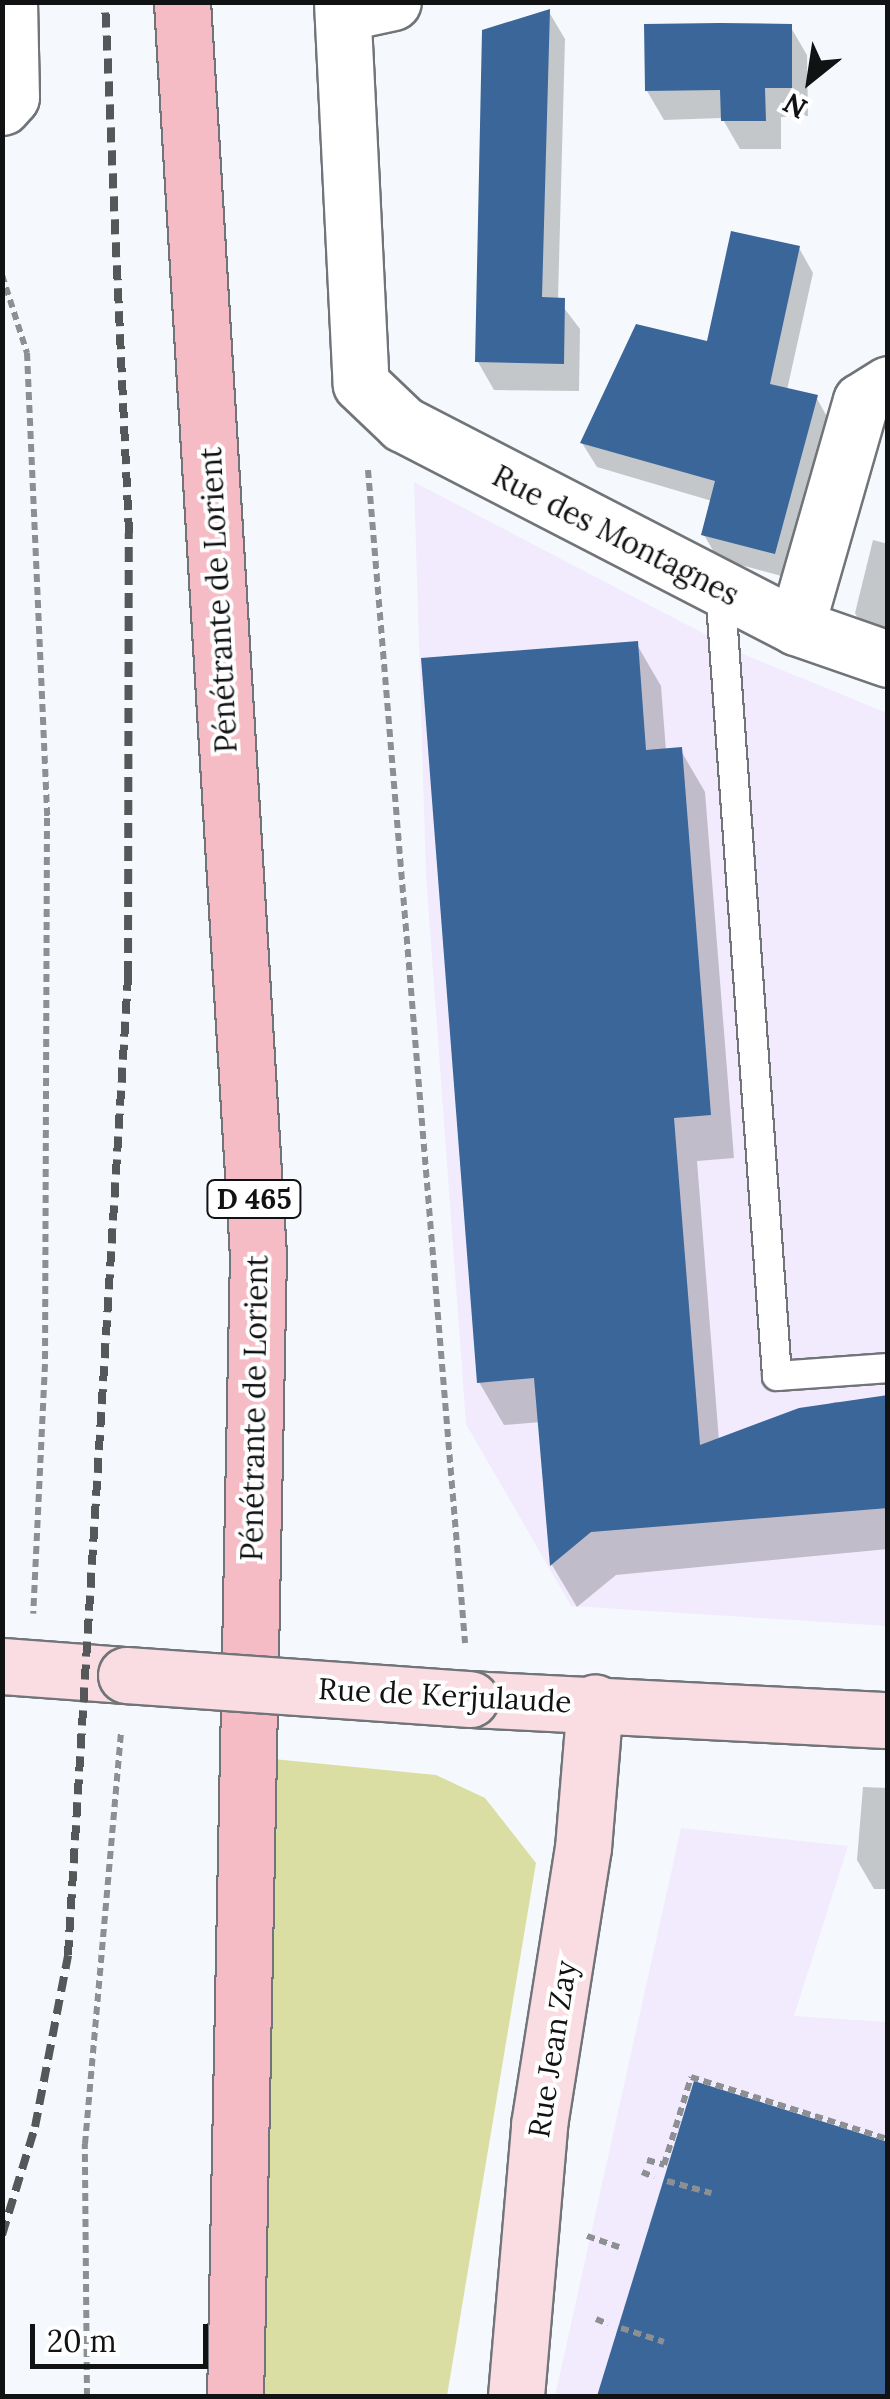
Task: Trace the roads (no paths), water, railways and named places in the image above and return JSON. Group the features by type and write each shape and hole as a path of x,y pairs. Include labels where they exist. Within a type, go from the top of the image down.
{"main road":[{"name":"Pénétrante de Lorient","path":"182,2 258,1254 236,2396"}],"street":[{"path":"7,102 9,2"},
{"name":"Rue des Montagnes","path":"359,6 360,384 403,424 796,627 888,658"},
{"path":"796,627 861,401 888,384"},
{"name":"Rue de Kerjulaude","path":"16,1667 470,1699 595,1702 888,1720"},
{"name":"Rue Jean Zay","path":"516,2396 537,2144 584,1839 595,1702"}],"lane":[{"path":"720,588 778,1376 888,1368"}],"railway":[{"path":"2,2235 35,2127 68,1955 128,976 129,533 105,2"}]}
